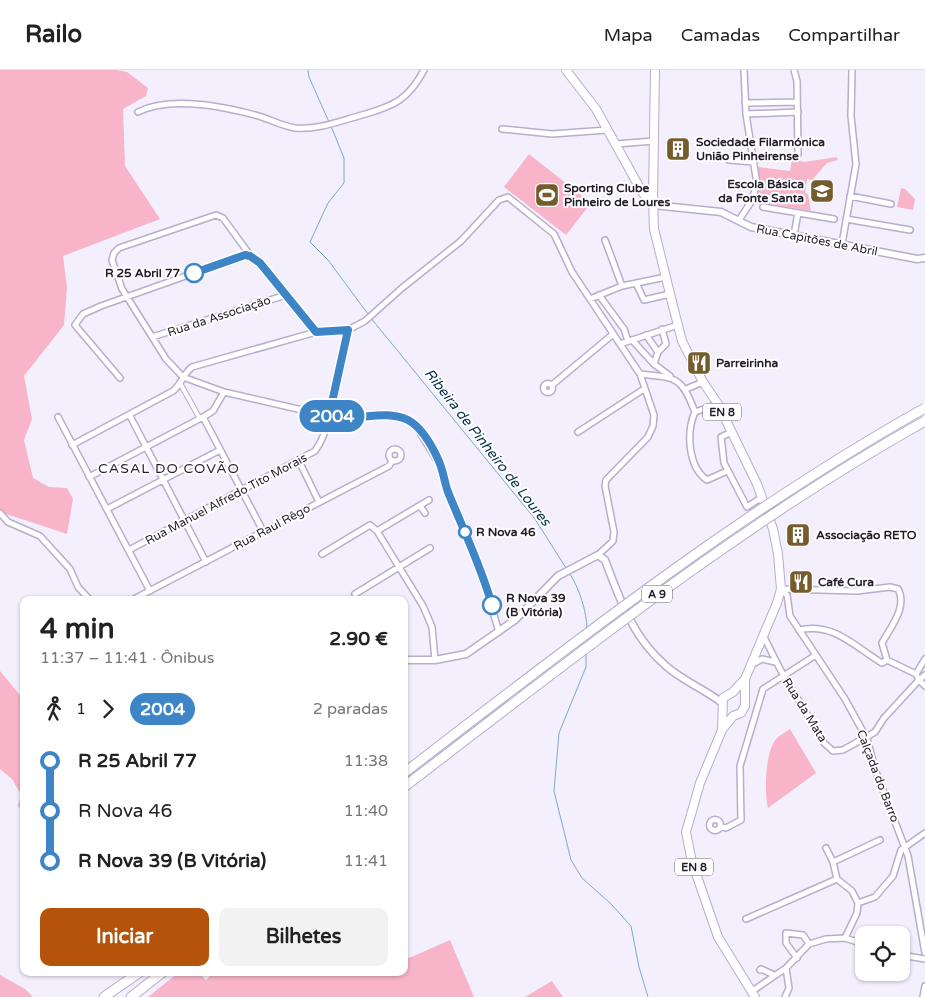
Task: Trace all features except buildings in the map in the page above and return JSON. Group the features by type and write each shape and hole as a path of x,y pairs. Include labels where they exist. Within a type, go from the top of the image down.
{"highway":[{"name":"A 9","path":"408,770 686,559 786,492 874,437 925,408"},
{"name":"A 9","path":"408,784 690,570 790,502 925,421"},
{"path":"104,997 134,976"},
{"path":"112,997 139,976"},
{"path":"131,997 158,976"}],"main road":[{"path":"566,70 586,94 642,192 653,202"},
{"name":"EN 8","path":"655,70 654,229 682,341 703,382 718,404 762,497 773,529 781,589 745,678 726,700 722,730 694,798 687,824 687,839 692,862 718,937 753,994"},
{"name":"EN 8","path":"722,730 733,716 744,710 745,678"},
{"path":"733,716 726,700 744,698"}],"street":[{"path":"138,112 145,108 172,105 204,105 256,115 293,128 314,129 389,107 409,94 424,70"},
{"path":"740,220 751,202 757,184 746,114 744,70"},
{"path":"794,70 797,81 798,154"},
{"path":"842,244 856,164 851,116 852,70"},
{"path":"745,103 798,102"},
{"path":"746,114 798,112"},
{"path":"502,129 552,134 607,130"},
{"path":"616,144 654,141"},
{"path":"729,160 754,162"},
{"path":"850,196 891,204"},
{"path":"72,444 130,416 173,392 183,376 192,367 316,332 348,330 365,321 402,288 462,241 499,200 508,197 554,234 569,266 612,335 640,374 654,415 653,426 648,437 606,480 605,486 614,532 613,541 598,555 562,573 515,620 466,654 435,660 408,660"},
{"name":"Rua Capitões de Abril","path":"653,202 721,212 751,227 917,259 925,258"},
{"path":"763,207 834,219"},
{"path":"794,235 798,213"},
{"path":"316,332 260,263 250,256 223,218 212,215 116,250 112,260 127,297 171,366 183,376 224,392 341,419 386,415 409,421 417,428 437,457 447,489 477,559 499,632"},
{"path":"846,219 910,230"},
{"path":"605,240 622,286"},
{"path":"120,378 75,324 83,314 245,255 250,256"},
{"path":"590,299 622,286 666,277"},
{"path":"636,283 644,300 670,294"},
{"name":"Rua da Associação","path":"152,337 286,295"},
{"path":"599,295 630,340 653,363 686,389 695,412 690,441 691,454 700,476 707,480 727,471"},
{"path":"620,344 678,325"},
{"path":"653,363 658,352 666,344 662,329"},
{"name":"Rua Manuel Alfredo Tito Morais","path":"129,550 311,455 320,445 329,416 348,330"},
{"path":"552,385 612,335"},
{"path":"646,335 658,352"},
{"path":"640,374 670,376"},
{"path":"686,389 703,382"},
{"path":"180,383 202,418 264,532"},
{"path":"578,432 644,389"},
{"path":"90,477 202,418 213,411 224,392"},
{"path":"695,412 718,404"},
{"path":"130,416 206,562"},
{"path":"58,418 150,591"},
{"path":"732,432 721,437 727,471 747,507 762,497"},
{"path":"107,509 220,450"},
{"name":"Rua Raul Rêgo","path":"140,596 389,466 392,461"},
{"path":"299,462 319,502"},
{"path":"377,531 429,500"},
{"path":"420,506 425,513"},
{"path":"0,513 8,522 40,536 70,569 78,587 86,596"},
{"path":"322,554 370,525 377,531 422,606 432,627 435,660"},
{"path":"355,594 430,548"},
{"path":"598,555 605,560 633,628 648,648 672,670 708,692 726,700"},
{"path":"781,589 857,591 890,587 898,589 902,600 898,613 882,643 886,660"},
{"name":"Calçada do Barro","path":"781,589 786,592 790,616 845,698 867,739 876,772 905,846 922,920 925,953"},
{"path":"800,630 809,628 838,633 862,647 882,663 886,660"},
{"name":"Rua da Mata","path":"763,634 783,675 829,748 834,751 843,750 867,739"},
{"path":"756,651 764,650 772,654"},
{"path":"720,826 726,828 741,820 740,766 758,701 768,684 816,655"},
{"path":"750,666 762,659 776,662"},
{"path":"916,674 925,659"},
{"path":"886,660 916,674 925,686"},
{"path":"867,739 875,732 884,718 925,675"},
{"path":"858,903 875,897 893,876 901,850 925,833"},
{"path":"833,862 880,840"},
{"path":"826,848 833,862 836,879 852,891 858,903 854,919 845,938"},
{"path":"746,919 836,879"},
{"path":"797,958 786,943 786,933 803,935 809,944"},
{"path":"753,994 774,975 786,968 809,944 826,939 845,938 855,941"},
{"path":"910,956 925,959"},
{"path":"785,997 789,988 786,968"},
{"path":"760,970 774,975"},
{"path":"923,997 925,986"}],"shaded area":[{"path":"0,70 116,70 127,72 148,88 146,96 123,109 125,166 160,219 63,256 67,288 64,325 24,376 32,419 24,440 33,478 49,487 67,488 73,499 67,534 0,512"},
{"name":"Sporting Clube Pinheiro de Loures","path":"529,154 591,203 566,235 504,187"},
{"path":"837,157 838,160 827,163 812,180 807,179 805,193 808,194 811,211 755,201 759,185 758,167 790,171 792,159 804,162"},
{"path":"901,188 905,189 915,199 913,210 897,207"},
{"path":"0,671 20,695 20,793 12,779 0,769"},
{"path":"790,729 816,773 768,808 766,772 770,752 777,738"},
{"path":"450,940 474,997 148,997 174,976 202,976 206,980 210,976 408,976 409,958"},
{"path":"0,975 25,989 33,997 0,997"},
{"path":"552,981 563,997 525,997"}],"waterway":[{"name":"Ribeira de Pinheiro de Loures","path":"308,70 309,77 329,122"},
{"name":"Ribeira de Pinheiro de Loures","path":"331,126 344,158 344,183 328,203 310,242 328,260 368,314"},
{"name":"Ribeira de Pinheiro de Loures","path":"370,317 535,519 566,568"},
{"name":"Ribeira de Pinheiro de Loures","path":"570,574 582,600 587,629"},
{"name":"Ribeira de Pinheiro de Loures","path":"586,653 586,667 559,733 554,791 571,860 582,878 611,904 631,926 639,967 648,997"}],"bus line":[{"name":"2004","path":"194,273 245,255 250,256 260,263 316,332 329,333 348,330 329,416 341,419 386,415 409,421 417,428 437,457 455,510 477,559 492,605"}],"place":[{"name":"Sociedade Filarmónica União Pinheirense","path":"678,149"},
{"name":"Escola Básica da Fonte Santa","path":"822,191"},
{"name":"Sporting Clube Pinheiro de Loures","path":"547,195"},
{"name":"R 25 Abril 77","path":"194,273"},
{"name":"Parreirinha","path":"699,363"},
{"name":"R Nova 46","path":"465,532"},
{"name":"Associação RETO","path":"798,535"},
{"name":"Café Cura","path":"801,582"},
{"name":"R Nova 39 (B Vitória)","path":"492,605"}],"district":[{"name":"CASAL DO COVÃO","path":"169,468"}]}
